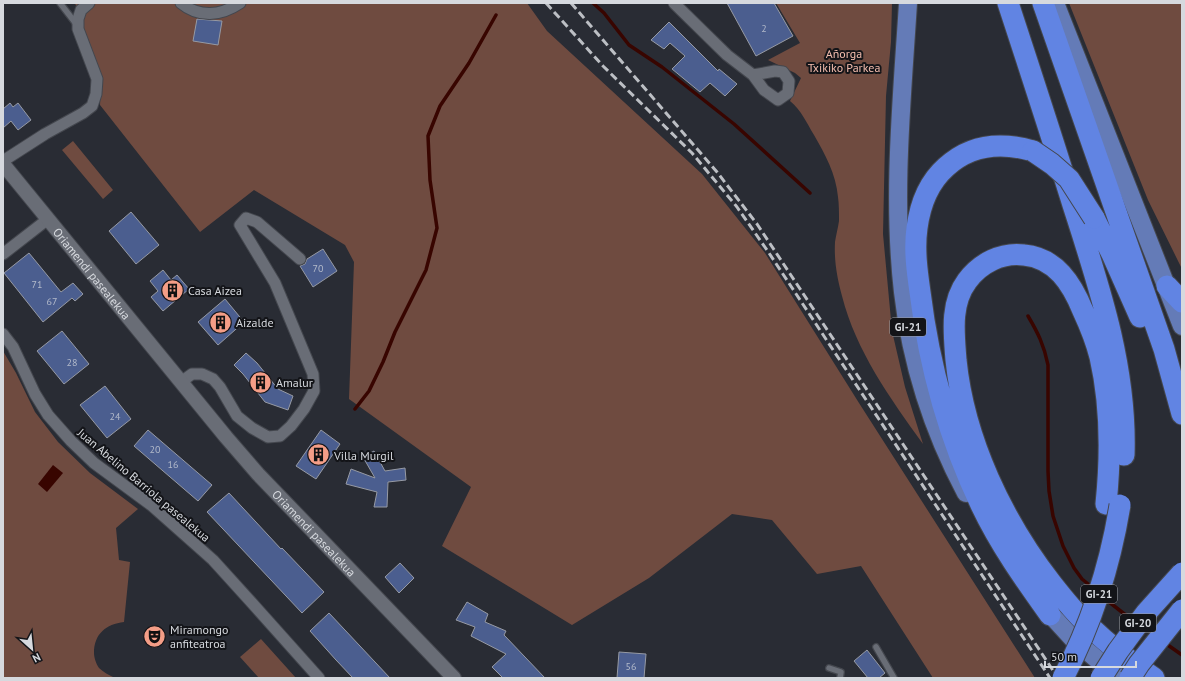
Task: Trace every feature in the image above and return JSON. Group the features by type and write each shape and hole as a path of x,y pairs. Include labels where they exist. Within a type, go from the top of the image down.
{"highway":[{"name":"GI-21","path":"1008,3 1100,290 1114,346 1122,393 1124,450 1113,504 1115,538 1090,621 1064,678"},
{"path":"1044,3 1164,349 1182,414"},
{"path":"1050,615 1013,562 978,500 956,448 945,412 931,358 922,310 916,257 917,228 924,198 934,180 949,164 967,153 988,146 1011,146 1033,151 1052,164 1069,180 1094,218 1112,254 1155,352 1173,384"},
{"path":"1056,678 1080,618 1095,568 1113,504 1109,472 1110,449 1105,384 1100,356 1077,295 1065,278 1041,259 1015,254 990,261 974,272 962,288 956,305 954,324 958,372 974,439 1001,505 1036,563 1066,602 1086,623 1106,642 1154,678"},
{"path":"1167,286 1182,302"},
{"name":"GI-20","path":"1101,678 1118,651 1146,613 1182,573"},
{"name":"GI-20","path":"1130,678 1139,664 1182,610"}],"main road":[{"name":"GI-21","path":"908,3 898,158 898,225 903,292 908,326 915,358 934,422 951,464 975,510 1010,565 1050,615 1073,639 1119,678"},
{"path":"1055,3 1182,326"}],"street":[{"path":"3,161 45,134 83,113 92,106 96,94 97,79 78,27 78,20 82,10 89,3"},
{"path":"180,3 193,11 205,14 227,11 240,3"},
{"path":"674,3 728,55 754,75 764,90 778,100 788,93 789,81 783,72 775,71 754,75"},
{"name":"Oriamendi pasealekua","path":"3,164 226,437 258,474 454,678"},
{"path":"181,382 192,374 202,374 212,379 220,386 238,416 252,428 268,437 280,436 291,426 304,409 314,390 313,374 275,283 240,225 246,218 257,222 300,259"},
{"path":"3,254 48,219"},
{"name":"Juan Abelino Barriola pasealekua","path":"3,334 13,347 35,394 48,415 71,441 94,463 151,505 213,560 319,678"}],"lane":[{"path":"60,3 78,27"},
{"path":"876,647 894,678"},
{"path":"829,668 841,672 840,678"}],"green space":[{"path":"75,3 527,3 547,31 702,174 765,253 1035,678 933,678 861,566 817,574 772,520 732,514 649,578 572,625 442,546 471,487 349,399 354,262 345,245 254,190 200,232 100,105 101,78"},
{"name":"Añorga Txikiko Parkea","path":"776,3 892,3 891,42 886,96 883,234 892,331 905,387 923,444 875,373 856,336 848,316 840,289 835,262 835,242 839,215 835,180 818,142 801,113 790,101 801,78 795,73 768,60 800,43"},
{"path":"1069,3 1182,3 1182,269 1148,200"},
{"path":"73,141 113,190 103,199 62,150"},
{"path":"3,351 16,373 35,412 58,442 90,473 138,509 116,528 119,560 130,562 124,622 112,625 102,631 96,640 94,653 98,666 104,672 115,678 3,678"},
{"path":"261,639 296,678 259,678 240,657"}],"shaded area":[{"path":"53,465 63,473 47,492 38,484"}],"building":[{"path":"727,3 774,3 793,36 756,56"},
{"path":"197,19 222,21 218,45 193,41"},
{"path":"669,22 718,71 719,69 737,84 725,96 710,83 700,92 672,69 685,56 670,43 664,49 651,40"},
{"path":"10,103 13,107 18,103 31,120 18,130 11,121 3,128 3,109"},
{"path":"131,212 159,245 136,264 109,231"},
{"path":"323,249 337,271 313,287 300,266 305,264 307,259"},
{"path":"29,253 61,292 73,283 83,294 75,301 72,298 43,322 4,273"},
{"name":"Casa Aizea","path":"163,270 171,280 177,275 189,289 163,311 151,297 158,291 150,281"},
{"name":"Aizalde","path":"225,299 244,322 218,345 198,322"},
{"path":"62,331 89,364 64,384 37,351"},
{"name":"Amalur","path":"246,353 257,363 278,389 293,396 288,410 265,402 234,365"},
{"path":"105,386 131,419 107,438 80,405"},
{"path":"148,430 212,485 198,501 134,446"},
{"name":"Villa Murgil","path":"321,430 340,444 316,479 296,466"},
{"path":"374,451 385,471 405,468 406,480 388,482 387,507 374,507 377,492 346,484 351,469 375,478 363,457"},
{"path":"229,493 281,549 282,548 324,592 302,613 207,512"},
{"path":"400,563 414,578 399,593 385,577"},
{"path":"467,602 488,614 485,622 506,631 504,635 545,678 503,678 492,667 506,654 471,636 475,627 456,620"},
{"path":"329,613 390,678 353,678 336,660 310,631"},
{"path":"867,650 885,673 879,678 868,678 854,661"},
{"path":"619,652 646,654 644,678 617,678"}],"waterway":[{"path":"593,3 604,13 629,45 662,67 734,124 810,193"},
{"path":"355,409 369,391 395,332 426,270 437,228 430,180 428,136 440,106 469,63 496,15"},
{"path":"1028,316 1045,351 1048,365 1048,471 1049,491 1053,516 1063,546 1074,568 1082,579 1093,588"},
{"path":"1104,598 1132,620"},
{"path":"1165,643 1182,655"}],"railway":[{"path":"546,3 603,66 692,153 737,207 1050,678"},
{"path":"571,3 717,172 757,224 1058,678"}],"place":[{"name":"Casa Aizea","path":"172,290"},
{"name":"Aizalde","path":"221,322"},
{"name":"Amalur","path":"260,382"},
{"name":"Villa Murgil","path":"318,455"},
{"name":"Miramongo anfiteatroa","path":"154,636"}]}
